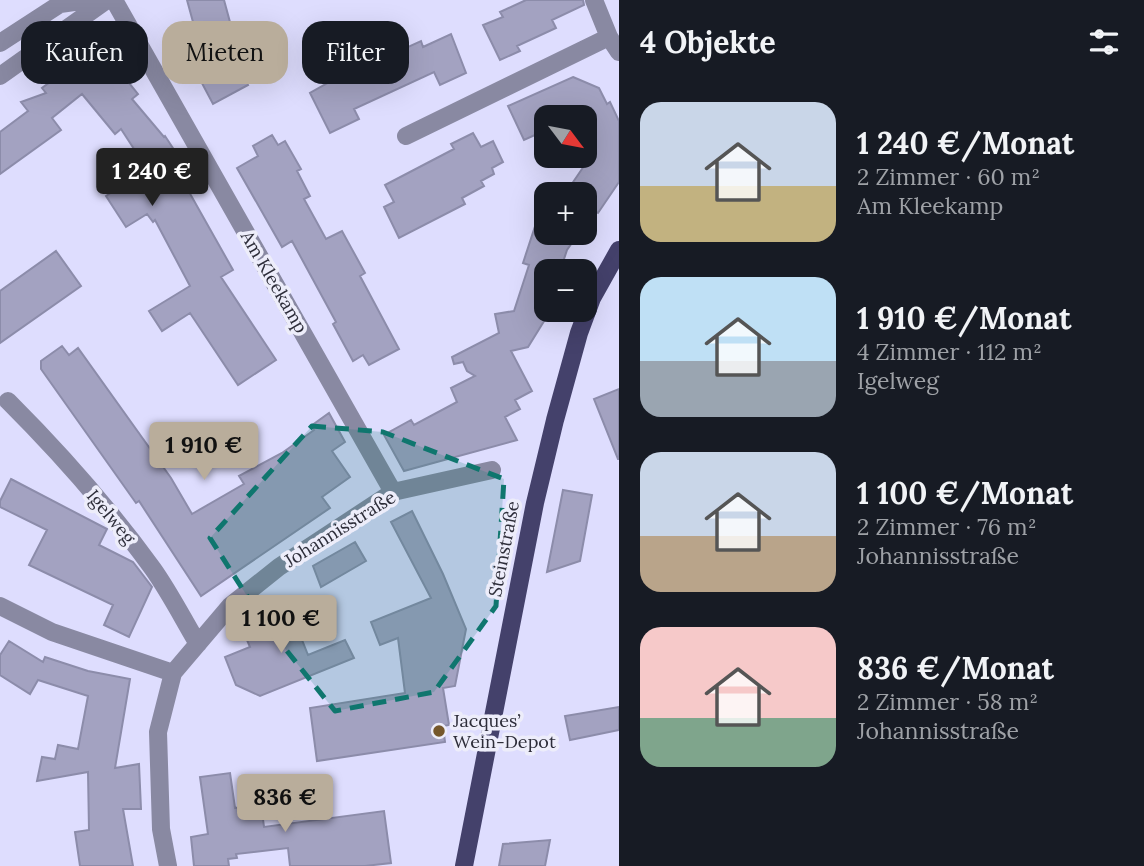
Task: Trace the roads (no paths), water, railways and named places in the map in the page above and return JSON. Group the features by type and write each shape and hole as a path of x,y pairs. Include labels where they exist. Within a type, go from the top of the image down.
{"main road":[{"name":"Steinstraße","path":"464,866 537,494 555,419 579,333 592,298 619,250"}],"street":[{"path":"0,43 60,4 88,0"},
{"path":"0,76 107,0"},
{"name":"Am Kleekamp","path":"114,0 393,492"},
{"path":"406,136 614,45 594,0"},
{"name":"Igelweg","path":"8,401 37,430 122,529 154,570 198,644"},
{"name":"Johannisstraße","path":"168,866 161,829 158,732 173,673 230,606 279,567 393,492 492,470"},
{"path":"0,606 52,632 173,673"}],"place":[{"name":"Jacques’ Wein-Depot","path":"439,731"}]}
